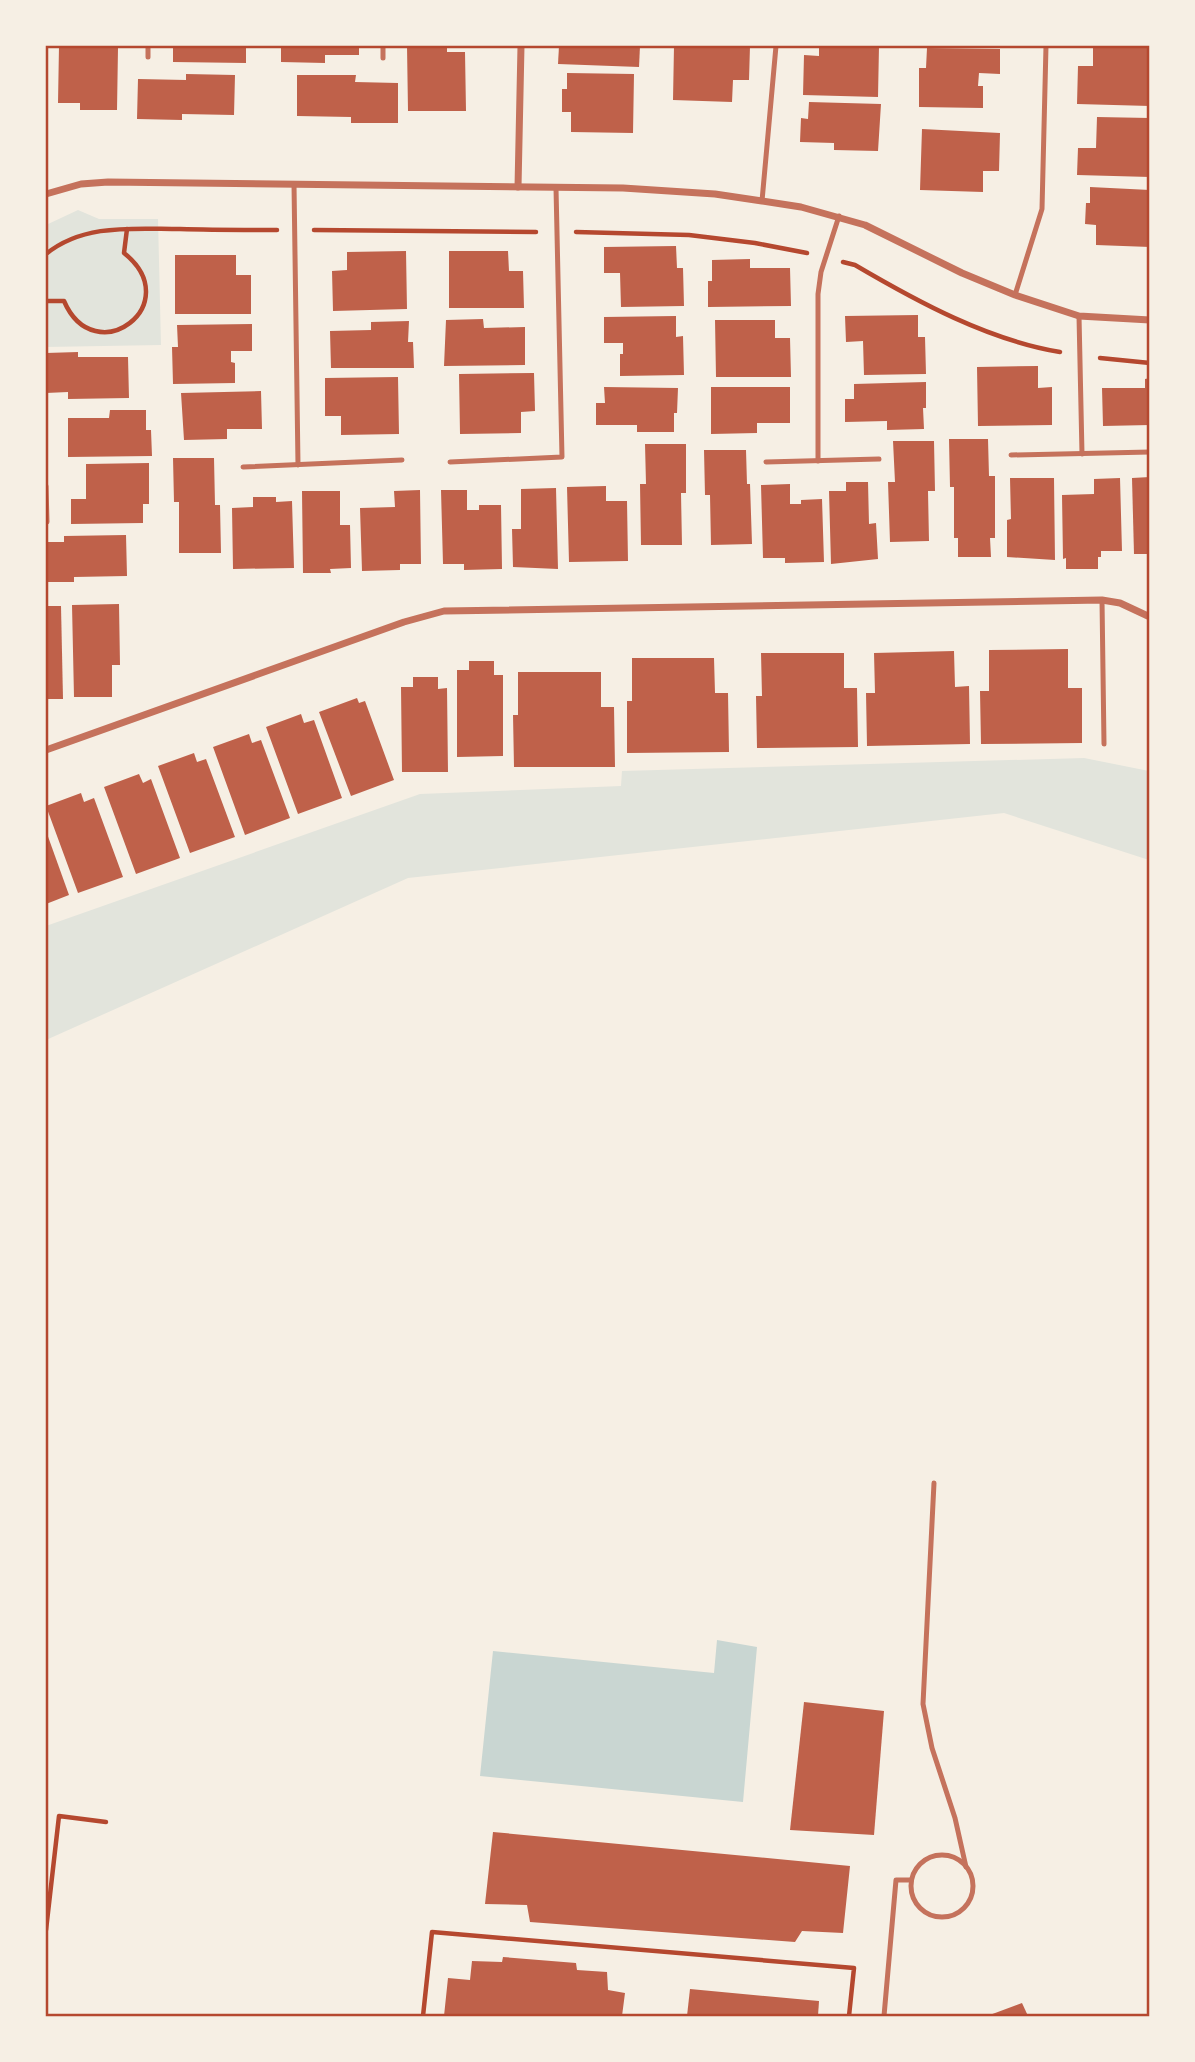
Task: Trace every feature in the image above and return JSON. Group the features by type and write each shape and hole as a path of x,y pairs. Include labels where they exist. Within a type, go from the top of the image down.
{"street":[{"path":"518,187 521,46"},
{"path":"46,194 81,184 108,182 664,190 762,201 839,216 865,225 961,273 1015,295 1079,316 1150,320"},
{"path":"46,750 404,622 444,611 1102,600 1120,603 1150,617"}],"lane":[{"path":"148,46 148,57"},
{"path":"383,46 383,58"},
{"path":"762,201 776,46"},
{"path":"1015,295 1042,209 1046,46"},
{"path":"293,184 298,465"},
{"path":"450,461 562,457 556,188"},
{"path":"818,461 818,294 839,216"},
{"path":"1079,316 1082,454"},
{"path":"1011,455 1150,452"},
{"path":"766,462 879,459"},
{"path":"243,467 402,460"},
{"path":"46,486 47,522"},
{"path":"1102,600 1104,744"},
{"path":"933,1483 923,1704 932,1748 972,1886 971,1896 958,1912 948,1916 929,1914 920,1908 911,1890 911,1880 921,1863 939,1855 958,1860 966,1867"},
{"path":"884,2017 896,1880 911,1880"}],"path":[{"path":"46,301 64,301 70,314 80,325 93,331 107,333 121,330 133,322 142,311 146,284 142,271 124,253 128,229"},
{"path":"46,254 79,235 128,229 689,235 755,243 855,265 933,307 992,333 1051,351 1150,363"},
{"path":"46,1930 59,1816 106,1822"},
{"path":"423,2017 432,1933 854,1968 849,2017"}],"shaded area":[{"path":"78,210 99,219 158,219 161,345 46,347 46,225"},
{"path":"1084,758 1149,771 1149,860 1004,813 408,878 46,1040 46,926 420,794 621,786 622,771"},
{"path":"717,1640 757,1647 743,1802 480,1776 493,1651 714,1673"}],"building":[{"path":"59,46 118,48 117,110 80,110 80,103 58,103"},
{"path":"173,46 246,46 246,63 173,62"},
{"path":"281,46 359,46 359,55 325,55 325,63 281,62"},
{"path":"407,46 447,46 447,52 465,52 466,111 408,111"},
{"path":"559,46 640,46 639,67 558,64"},
{"path":"674,46 750,46 749,80 733,80 732,102 673,100"},
{"path":"819,46 879,46 878,97 803,95 804,55 819,56"},
{"path":"1093,46 1150,47 1150,106 1077,104 1078,66 1093,66"},
{"path":"927,48 1000,49 1000,74 979,73 978,86 983,86 983,108 919,107 919,68 926,68"},
{"path":"567,73 634,74 633,133 571,132 571,112 562,112 562,89 567,89"},
{"path":"186,74 235,75 234,115 182,114 182,120 137,119 138,79 186,80"},
{"path":"297,75 356,75 355,82 398,83 398,123 351,123 351,117 297,116"},
{"path":"809,102 881,104 878,151 834,150 834,143 800,142 801,118 808,119"},
{"path":"1097,117 1150,118 1150,177 1077,175 1078,148 1096,148"},
{"path":"922,129 1000,133 999,171 983,171 983,192 920,190"},
{"path":"1090,187 1150,190 1150,247 1096,245 1096,225 1085,224 1086,203 1090,203"},
{"path":"676,246 677,268 683,268 684,306 621,307 620,273 604,273 604,247"},
{"path":"406,251 407,309 333,311 332,271 347,270 347,252"},
{"path":"449,251 508,251 509,271 523,271 524,308 449,308"},
{"path":"175,255 236,255 236,275 251,275 251,314 175,314"},
{"path":"750,259 750,268 790,268 791,306 708,307 708,281 712,281 712,260"},
{"path":"918,315 918,337 925,337 926,374 864,375 863,341 846,342 845,316"},
{"path":"676,316 676,337 683,336 684,375 620,376 623,343 604,343 604,317"},
{"path":"483,319 484,328 525,327 525,365 444,366 446,320"},
{"path":"715,320 775,320 775,338 790,338 791,377 716,377"},
{"path":"409,321 408,342 413,342 414,368 331,368 330,331 371,330 371,322"},
{"path":"252,324 252,351 231,351 231,362 235,363 235,383 173,384 172,347 178,347 177,325"},
{"path":"78,352 78,357 128,357 129,398 68,399 68,392 46,393 46,353"},
{"path":"1038,366 1038,388 1052,387 1052,425 978,426 977,367"},
{"path":"534,373 535,411 521,412 521,433 460,434 459,374"},
{"path":"398,377 399,434 341,435 341,416 325,416 325,378"},
{"path":"1150,378 1150,425 1103,426 1102,388 1145,388 1145,379"},
{"path":"926,382 924,429 887,430 887,421 845,422 845,399 854,399 854,384"},
{"path":"604,387 678,388 674,432 637,432 637,425 596,425 596,403 605,403"},
{"path":"711,387 790,387 790,423 757,423 757,433 711,434"},
{"path":"261,391 262,429 227,429 227,439 184,440 181,393"},
{"path":"110,410 146,410 146,430 151,430 152,456 68,457 68,418 109,418"},
{"path":"949,439 988,439 989,476 995,476 995,538 990,538 991,557 958,557 958,538 954,538 954,487 950,487"},
{"path":"893,441 934,441 935,491 928,491 929,541 890,542 888,482 895,482"},
{"path":"645,444 686,444 686,493 681,493 682,545 641,545 640,484 646,484"},
{"path":"704,450 746,450 752,544 711,545 710,495 705,495"},
{"path":"173,458 214,458 215,505 220,505 221,553 179,553 179,502 174,502"},
{"path":"149,463 149,504 143,504 143,523 71,524 71,499 86,499 86,464"},
{"path":"1150,477 1150,554 1134,554 1132,478"},
{"path":"1010,478 1054,478 1055,560 1007,557 1007,520 1011,519"},
{"path":"1120,478 1122,551 1101,551 1098,569 1066,569 1066,558 1063,559 1062,495 1094,494 1094,479"},
{"path":"846,482 868,482 869,524 876,523 878,559 831,564 829,491 846,491"},
{"path":"790,484 790,504 801,504 801,500 822,499 824,562 785,563 785,558 763,558 761,485"},
{"path":"606,486 606,501 627,501 628,561 569,562 567,487"},
{"path":"556,488 558,569 513,567 512,529 521,529 521,489"},
{"path":"420,490 421,564 400,564 400,570 362,571 360,508 395,507 394,491"},
{"path":"441,490 467,490 467,510 479,510 479,505 501,505 502,569 464,570 464,564 443,564"},
{"path":"302,491 340,491 340,525 350,525 351,568 330,569 331,573 303,573"},
{"path":"253,497 276,497 276,502 292,501 294,568 233,569 232,508 253,507"},
{"path":"126,535 127,576 74,577 74,582 46,582 46,542 64,542 64,536"},
{"path":"119,604 120,665 112,665 112,697 74,697 72,605"},
{"path":"46,606 61,606 63,699 46,699"},
{"path":"1068,649 1068,688 1082,688 1082,743 981,744 980,691 989,691 989,650"},
{"path":"954,651 955,687 969,686 970,744 867,746 866,693 875,693 874,653"},
{"path":"761,653 844,653 844,688 857,688 858,747 757,748 756,696 762,696"},
{"path":"632,658 714,658 715,693 728,693 729,752 627,753 627,701 632,701"},
{"path":"469,661 494,661 494,675 503,675 503,756 457,757 457,670 469,670"},
{"path":"518,672 601,672 601,707 614,707 615,767 514,767 513,715 518,715"},
{"path":"413,677 438,677 438,689 447,688 448,772 402,772 401,687 413,687"},
{"path":"357,698 359,703 365,701 394,780 351,796 319,712"},
{"path":"301,714 304,723 314,720 342,798 298,814 266,727"},
{"path":"249,734 252,743 261,740 290,818 245,835 213,747"},
{"path":"194,753 197,762 206,759 235,837 190,853 158,766"},
{"path":"139,774 143,783 151,779 180,858 136,874 104,787"},
{"path":"81,793 84,802 94,798 123,877 78,893 46,806"},
{"path":"46,831 69,895 46,904"},
{"path":"804,1702 884,1711 874,1835 790,1830"},
{"path":"493,1832 850,1866 843,1933 802,1931 795,1942 530,1922 527,1905 485,1904"},
{"path":"503,1957 576,1963 577,1970 607,1972 608,1990 625,1993 622,2016 444,2016 448,1978 470,1980 472,1961 502,1962"},
{"path":"690,1989 819,2001 818,2016 687,2016"},
{"path":"1022,2003 1028,2016 987,2016"}]}
